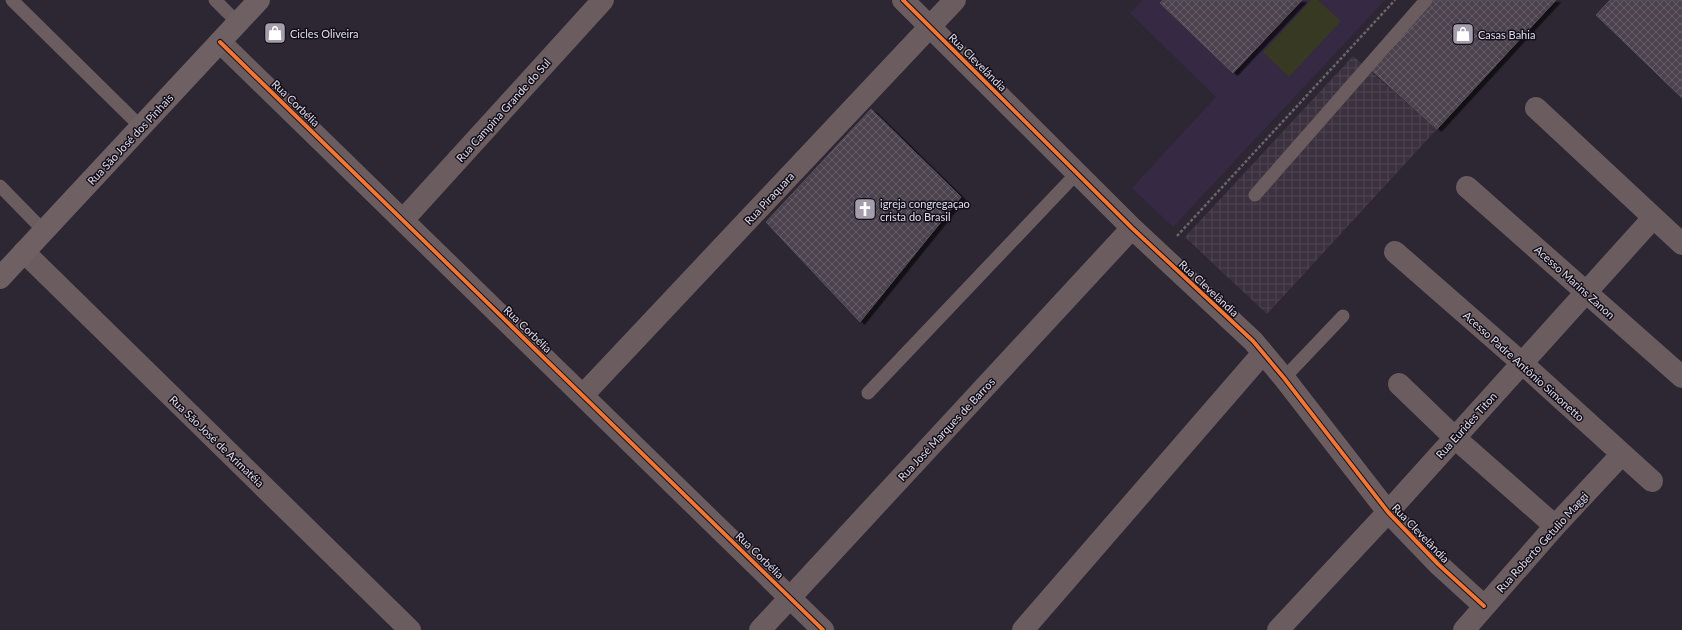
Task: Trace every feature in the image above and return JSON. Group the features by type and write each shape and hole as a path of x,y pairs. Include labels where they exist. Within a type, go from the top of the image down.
{"street":[{"name":"Rua São José dos Pinhais","path":"0,278 259,0"},
{"name":"Rua Campina Grande do Sul","path":"403,220 603,0"},
{"name":"Rua Clevelândia","path":"903,0 1132,228 1253,341 1284,378 1388,512 1438,564 1484,606"},
{"name":"Rua Piraquara","path":"583,395 955,0"},
{"name":"Rua Corbélia","path":"220,42 823,630"},
{"path":"1536,108 1682,244"},
{"name":"Acesso Marins Zanon","path":"1467,187 1682,377"},
{"name":"Rua Eurides Titon","path":"1278,630 1388,512 1653,218"},
{"name":"Rua José Marques de Barros","path":"760,630 1132,228"},
{"name":"Rua São José de Arimatéia","path":"24,252 410,630"},
{"name":"Acesso Padre Antônio Simonetto","path":"1395,252 1522,363 1652,481"},
{"path":"1023,630 1263,353"},
{"path":"1398,384 1454,438 1555,526"},
{"name":"Rua Roberto Getulio Maggi","path":"1464,630 1555,526 1622,454"}],"lane":[{"path":"12,0 141,126"},
{"path":"215,0 238,23"},
{"path":"1255,195 1426,0"},
{"path":"868,393 1077,173"},
{"path":"0,186 44,231"},
{"path":"1284,378 1343,316"}],"path":[{"path":"1160,254 1395,0"}],"shaded area":[{"path":"1143,0 1385,0 1173,227 1132,188 1216,97 1130,13"},
{"path":"1353,56 1437,129 1267,314 1185,237"}],"green space":[{"path":"1311,0 1318,0 1341,21 1289,77 1263,52"}],"building":[{"path":"1163,0 1302,0 1233,73 1160,3"},
{"name":"Casas Bahia","path":"1432,0 1556,0 1437,129 1369,68"},
{"path":"1610,0 1682,0 1682,98 1596,15"},
{"name":"igreja congregaçao crista do Brasil","path":"871,109 961,197 860,322 766,222"}],"cycle path":[{"path":"903,0 1132,228 1253,341 1284,378 1388,512 1438,564 1484,606"},
{"path":"220,42 823,630"}],"place":[{"name":"Cicles Oliveira","path":"275,33"},
{"name":"Casas Bahia","path":"1463,34"},
{"name":"igreja congregaçao crista do Brasil","path":"865,209"}]}
